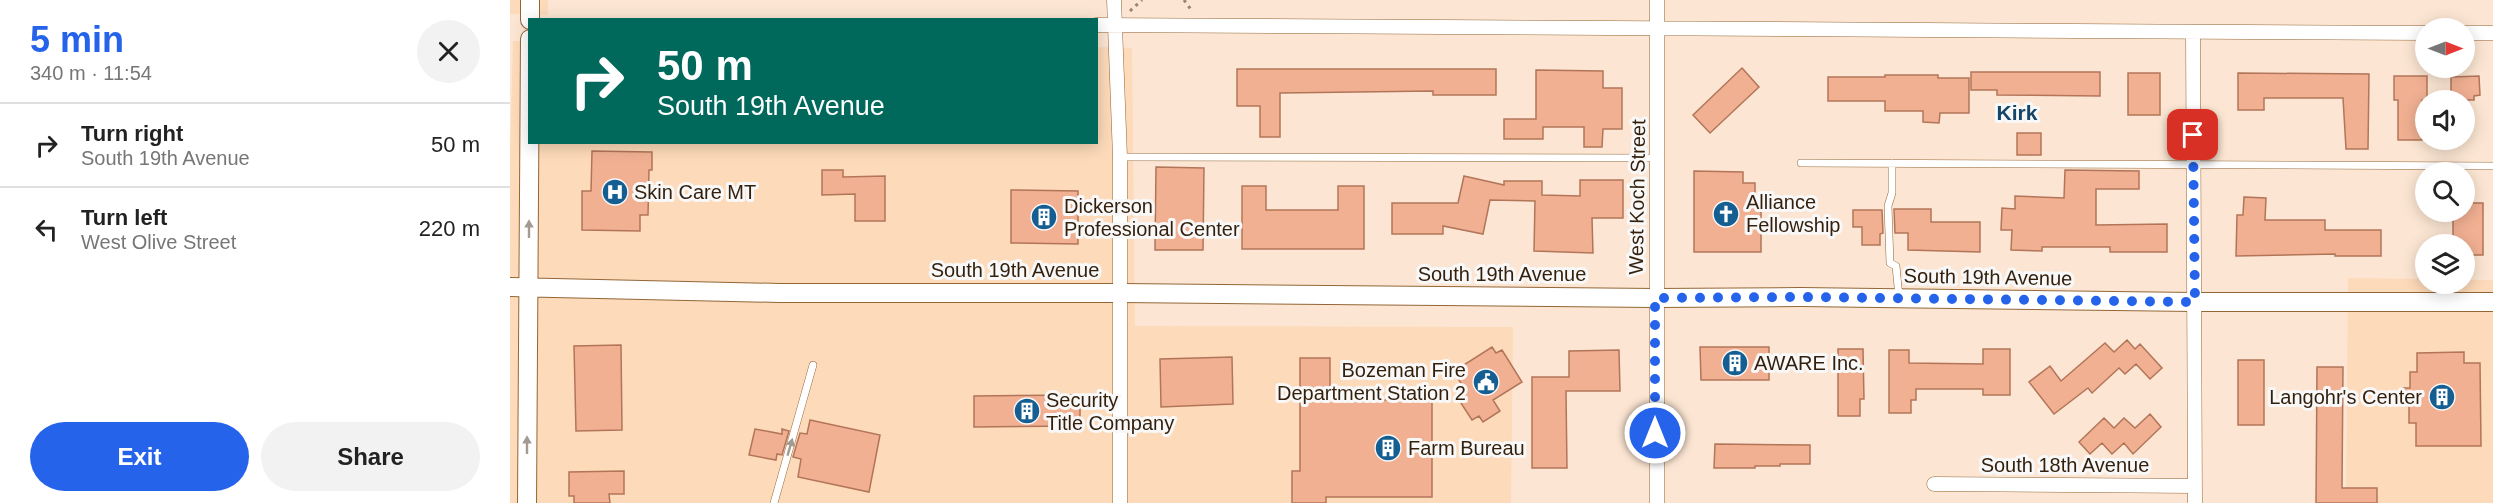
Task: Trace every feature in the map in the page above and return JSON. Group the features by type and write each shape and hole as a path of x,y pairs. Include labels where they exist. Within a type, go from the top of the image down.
{"main road":[{"path":"530,0 530,18"},
{"path":"527,503 530,144"},
{"name":"South 19th Avenue","path":"510,287 769,293 1120,293 2195,302 2493,302"}],"street":[{"path":"1114,0 1120,157 1120,503"},
{"name":"West Koch Street","path":"1657,0 1658,158 1655,298 1657,503"},
{"path":"1098,25 2415,33"},
{"path":"2193,33 2195,503"},
{"path":"2475,33 2493,33"},
{"name":"South 18th Avenue","path":"1934,484 2195,486"}],"lane":[{"path":"1120,157 1658,158"},
{"path":"1801,162 2493,166"},
{"path":"1892,163 1892,193 1888,206 1890,263 1896,266 1899,298"},
{"path":"774,503 813,365"}],"shaded area":[{"path":"510,0 548,0 548,15 510,14"},
{"path":"513,41 528,41 528,144 1098,144 1098,47 1132,48 1135,326 1513,327 1511,503 510,503 510,156"},
{"path":"2348,278 2415,279 2415,294 2475,294 2475,280 2493,280 2493,503 2346,503"}],"building":[{"path":"1742,68 1759,87 1710,133 1693,115"},
{"path":"1237,69 1496,69 1496,95 1433,95 1433,91 1280,93 1280,137 1260,137 1260,106 1237,106"},
{"path":"1536,70 1603,71 1603,88 1622,88 1622,129 1603,129 1602,147 1584,147 1584,127 1543,127 1543,139 1504,139 1504,119 1536,119"},
{"path":"1971,72 2100,72 2100,96 1997,95 1997,90 1971,90"},
{"path":"2128,73 2160,73 2160,115 2128,115"},
{"path":"2238,73 2369,74 2368,149 2346,149 2343,98 2264,98 2264,110 2238,110"},
{"path":"1885,75 1938,75 1938,78 1969,78 1969,113 1940,113 1939,123 1923,122 1923,111 1885,111 1885,101 1828,101 1828,77 1885,77"},
{"path":"2394,76 2427,78 2427,90 2415,90 2415,140 2398,140 2398,100 2394,100"},
{"path":"2479,76 2480,95 2475,96 2475,90 2451,90 2451,78 2475,78"},
{"path":"2017,133 2041,133 2041,155 2017,155"},
{"path":"592,151 652,152 652,170 649,170 648,215 640,215 640,231 582,230 582,191 591,191"},
{"path":"1156,167 1204,168 1203,250 1155,250"},
{"path":"822,170 843,170 843,177 885,176 885,221 855,221 855,194 822,195"},
{"path":"2065,170 2139,171 2139,189 2096,189 2096,225 2167,224 2167,252 2110,252 2110,247 2042,247 2042,251 2011,250 2012,230 2001,230 2002,208 2015,209 2015,196 2064,198"},
{"path":"1694,171 1743,172 1743,183 1755,183 1755,201 1761,201 1761,252 1694,252"},
{"path":"1464,176 1504,185 1504,181 1542,181 1542,195 1580,196 1580,180 1623,180 1623,218 1592,218 1593,253 1534,251 1535,201 1490,200 1483,234 1443,226 1443,234 1392,234 1392,203 1458,203"},
{"path":"1242,186 1266,186 1266,210 1338,210 1338,186 1364,186 1364,249 1242,249"},
{"name":"Dickerson Professional Center","path":"1011,190 1078,191 1078,244 1011,243"},
{"path":"2244,197 2266,198 2265,220 2325,220 2325,230 2381,230 2381,256 2335,256 2335,254 2236,256 2237,215 2243,215"},
{"path":"2475,203 2483,203 2483,255 2475,255 2475,234 2453,234 2453,222 2475,222"},
{"path":"1894,209 1931,209 1931,222 1980,222 1980,252 1908,250 1908,233 1895,233"},
{"path":"1853,210 1882,210 1883,233 1880,234 1880,245 1862,245 1862,227 1853,227"},
{"path":"2127,340 2135,349 2140,344 2162,368 2150,379 2136,364 2125,374 2119,368 2092,393 2088,388 2054,414 2029,382 2050,366 2061,381 2105,343 2114,352"},
{"path":"621,345 622,430 576,431 574,346"},
{"name":"Bozeman Fire Department Station 2","path":"1492,347 1496,353 1502,350 1522,382 1493,400 1500,411 1483,422 1479,416 1472,420 1457,397 1466,391 1457,377 1462,374 1459,368"},
{"name":"AWARE Inc.","path":"1700,347 1769,347 1769,380 1701,380"},
{"path":"1838,349 1863,349 1864,399 1860,399 1860,416 1838,416"},
{"path":"1983,349 2010,349 2010,395 1983,395 1983,389 1916,389 1916,400 1911,400 1911,413 1889,413 1889,350 1909,350 1909,363 1983,364"},
{"path":"1619,350 1620,391 1566,391 1567,468 1532,468 1532,377 1569,377 1569,351"},
{"name":"Langohr's Center","path":"2464,352 2464,363 2480,363 2481,446 2416,446 2416,423 2409,423 2409,405 2403,405 2403,388 2410,388 2410,372 2417,372 2417,353"},
{"path":"1232,357 1233,404 1161,407 1160,359"},
{"path":"1300,358 1330,358 1330,400 1432,400 1432,497 1326,497 1326,503 1292,503 1292,471 1300,471"},
{"path":"2238,360 2264,360 2264,425 2238,425"},
{"path":"2317,367 2343,367 2342,488 2377,488 2377,503 2316,503"},
{"name":"Security Title Company","path":"1080,395 1080,426 974,427 974,396"},
{"path":"2150,414 2161,427 2133,454 2124,443 2112,454 2102,443 2090,454 2079,442 2104,418 2114,428 2124,418 2135,428"},
{"path":"810,420 880,435 869,492 798,477 801,459 793,457 800,433 807,434"},
{"path":"755,429 782,434 782,429 789,431 782,455 777,454 776,460 749,455"},
{"path":"1715,444 1810,445 1810,464 1714,468"},
{"path":"624,471 624,494 609,494 610,503 574,503 574,496 569,496 569,472"}],"place":[{"name":"Skin Care MT","path":"615,192"},
{"name":"Alliance Fellowship","path":"1726,214"},
{"name":"Dickerson Professional Center","path":"1044,217"},
{"name":"AWARE Inc.","path":"1735,363"},
{"name":"Bozeman Fire Department Station 2","path":"1486,382"},
{"name":"Langohr's Center","path":"2442,397"},
{"name":"Security Title Company","path":"1027,411"},
{"name":"Farm Bureau","path":"1388,448"}],"district":[{"name":"Kirk","path":"2017,112"}],"route":[{"path":"1655,433 1655,298 1800,297 2195,302 2193,135"}]}
